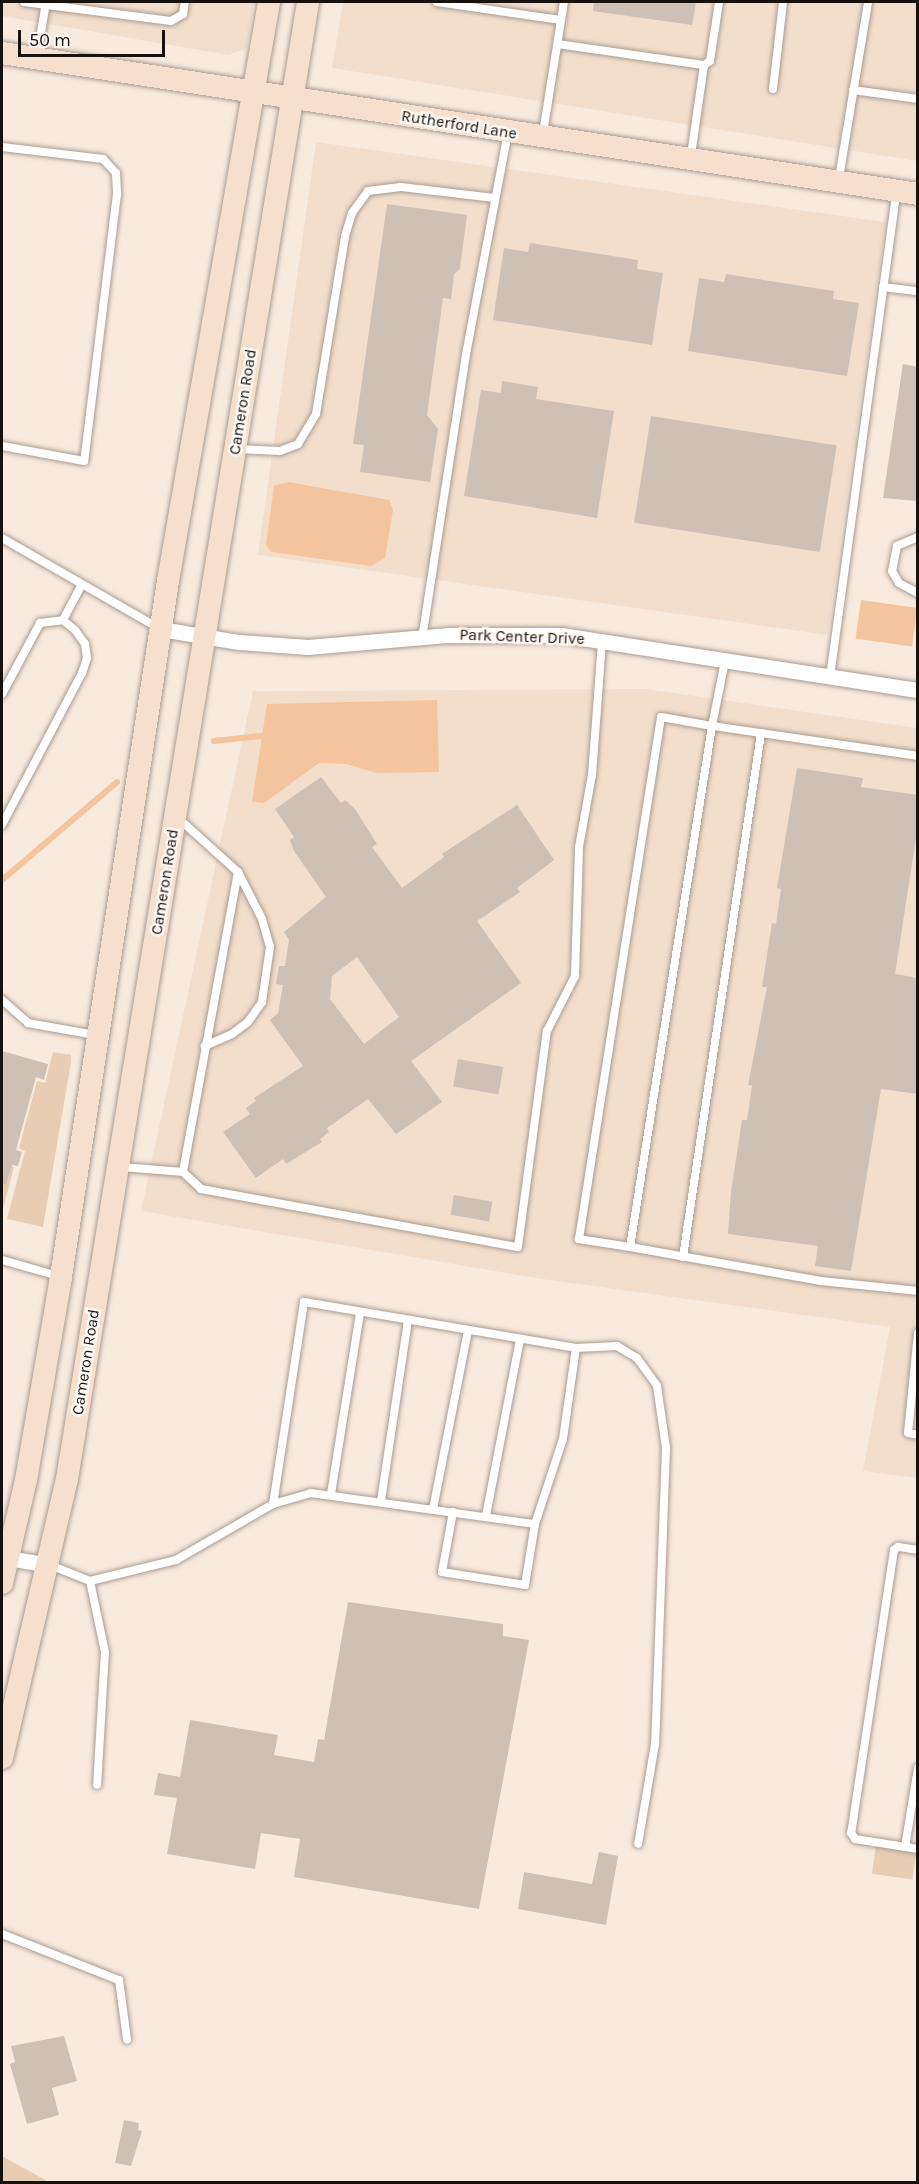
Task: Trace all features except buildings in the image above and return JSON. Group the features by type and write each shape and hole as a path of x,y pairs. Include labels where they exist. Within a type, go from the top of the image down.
{"main road":[{"path":"2,1583 61,1277 161,629 269,2"},
{"name":"Cameron Road","path":"2,1758 50,1565 206,637 308,2"},
{"name":"Rutherford Lane","path":"2,53 253,94 907,193"}],"street":[{"name":"Park Center Drive","path":"161,629 206,637 308,648 422,640 449,635 562,635 918,690"},
{"path":"5,1558 50,1565"}],"lane":[{"path":"24,2 46,3 171,21 183,14 185,2"},
{"path":"437,2 561,20"},
{"path":"543,138 564,2"},
{"path":"558,44 704,65 710,61 719,2"},
{"path":"772,89 783,2"},
{"path":"838,183 868,2"},
{"path":"37,58 46,3"},
{"path":"691,160 704,65"},
{"path":"854,90 918,99"},
{"path":"422,640 494,198 508,132"},
{"path":"2,147 104,159 116,173 117,194 84,460 2,447"},
{"path":"236,449 280,451 298,444 316,414 345,236 352,213 368,191 401,188 494,198"},
{"path":"830,677 884,287 907,193"},
{"path":"884,287 918,291"},
{"path":"918,537 897,546 892,571 899,583 918,593"},
{"path":"2,538 161,629"},
{"path":"63,620 82,585"},
{"path":"2,694 40,623 63,620"},
{"path":"2,825 5,810 87,658 85,644 63,620"},
{"path":"118,1167 183,1172 201,1189 518,1247 547,1031 575,976 579,848 592,775 602,641"},
{"path":"630,1248 712,726 725,661"},
{"path":"918,756 661,717 579,1239 821,1281 918,1291"},
{"path":"683,1257 761,733"},
{"path":"176,816 238,872 267,932 268,972 262,1002 248,1022 232,1035 205,1046"},
{"path":"183,1172 238,872"},
{"path":"2,1000 28,1023 99,1036"},
{"path":"2,1260 61,1277"},
{"path":"273,1504 304,1302 576,1348 617,1346 637,1358 657,1386 666,1448 655,1744 638,1844"},
{"path":"331,1494 360,1312"},
{"path":"381,1501 408,1320"},
{"path":"432,1509 468,1330"},
{"path":"918,1333 908,1433 918,1435"},
{"path":"486,1516 520,1339"},
{"path":"453,1512 442,1572 525,1585 535,1524 563,1439 576,1348"},
{"path":"50,1565 90,1581 176,1560 273,1504 311,1493 535,1524"},
{"path":"918,1550 898,1547 894,1550 851,1833 855,1839 918,1849"},
{"path":"90,1581 105,1652 97,1785"},
{"path":"905,1847 918,1768"},
{"path":"2,1934 119,1980 127,2039"}],"shaded area":[{"path":"2,2 254,2 246,49 228,55 2,16"},
{"path":"343,2 917,2 917,161 332,68"},
{"path":"316,142 885,222 827,635 258,555"},
{"path":"288,482 389,500 393,510 385,558 371,566 271,552 266,545 274,486"},
{"path":"861,600 917,608 912,647 856,639"},
{"path":"646,689 917,728 917,1478 863,1471 890,1327 542,1279 141,1211 253,691"},
{"path":"437,700 439,772 376,773 347,764 319,763 264,803 252,802 267,704"},
{"path":"53,1052 71,1055 71,1062 43,1227 7,1219 25,1151 19,1148 37,1081 45,1083"},
{"path":"2,1164 14,1167 2,1213"},
{"path":"876,1845 917,1851 913,1879 872,1874"},
{"path":"2,2156 49,2182 2,2182"}],"waterway":[{"path":"214,741 270,735"},
{"path":"2,880 117,782"}]}
